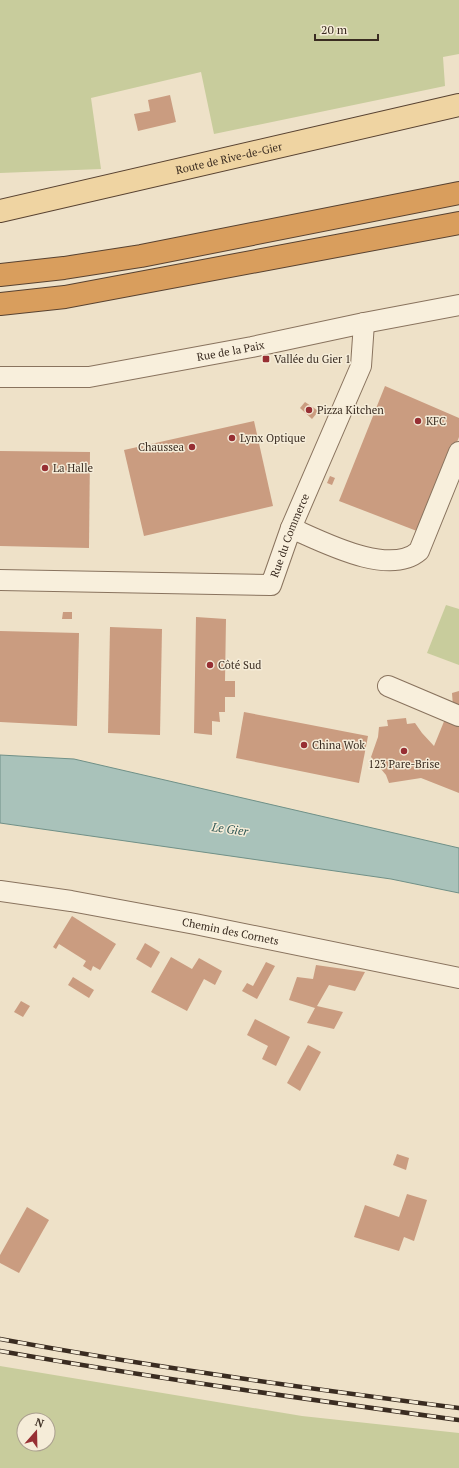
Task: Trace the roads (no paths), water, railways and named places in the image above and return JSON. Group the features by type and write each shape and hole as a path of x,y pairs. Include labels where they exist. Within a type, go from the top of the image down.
{"highway":[{"path":"0,275 64,268 141,256 459,193"},
{"path":"0,304 65,297 459,223"}],"main road":[{"name":"Route de Rive-de-Gier","path":"0,211 459,105"}],"street":[{"name":"Rue de la Paix","path":"0,377 89,377 252,347 364,323 459,305"},
{"name":"Rue du Commerce","path":"0,580 271,585 291,528 361,366 364,323"},
{"path":"291,528 348,554 397,562 412,557 419,551 459,452"},
{"path":"388,686 459,716"},
{"name":"Chemin des Cornets","path":"0,891 71,900 172,919 459,978"}],"water":[{"name":"Le Gier","path":"0,755 74,759 459,848 459,893 391,879 0,823"}],"railway":[{"path":"0,1339 114,1359 344,1393 459,1408"},
{"path":"0,1351 172,1379 459,1420"}],"place":[{"name":"Vallée du Gier 1","path":"266,359"},
{"name":"Pizza Kitchen","path":"309,410"},
{"name":"KFC","path":"418,421"},
{"name":"Lynx Optique","path":"232,438"},
{"name":"Chaussea","path":"192,447"},
{"name":"La Halle","path":"45,468"},
{"name":"Côté Sud","path":"210,665"},
{"name":"China Wok","path":"304,745"},
{"name":"123 Pare-Brise","path":"404,751"}]}
